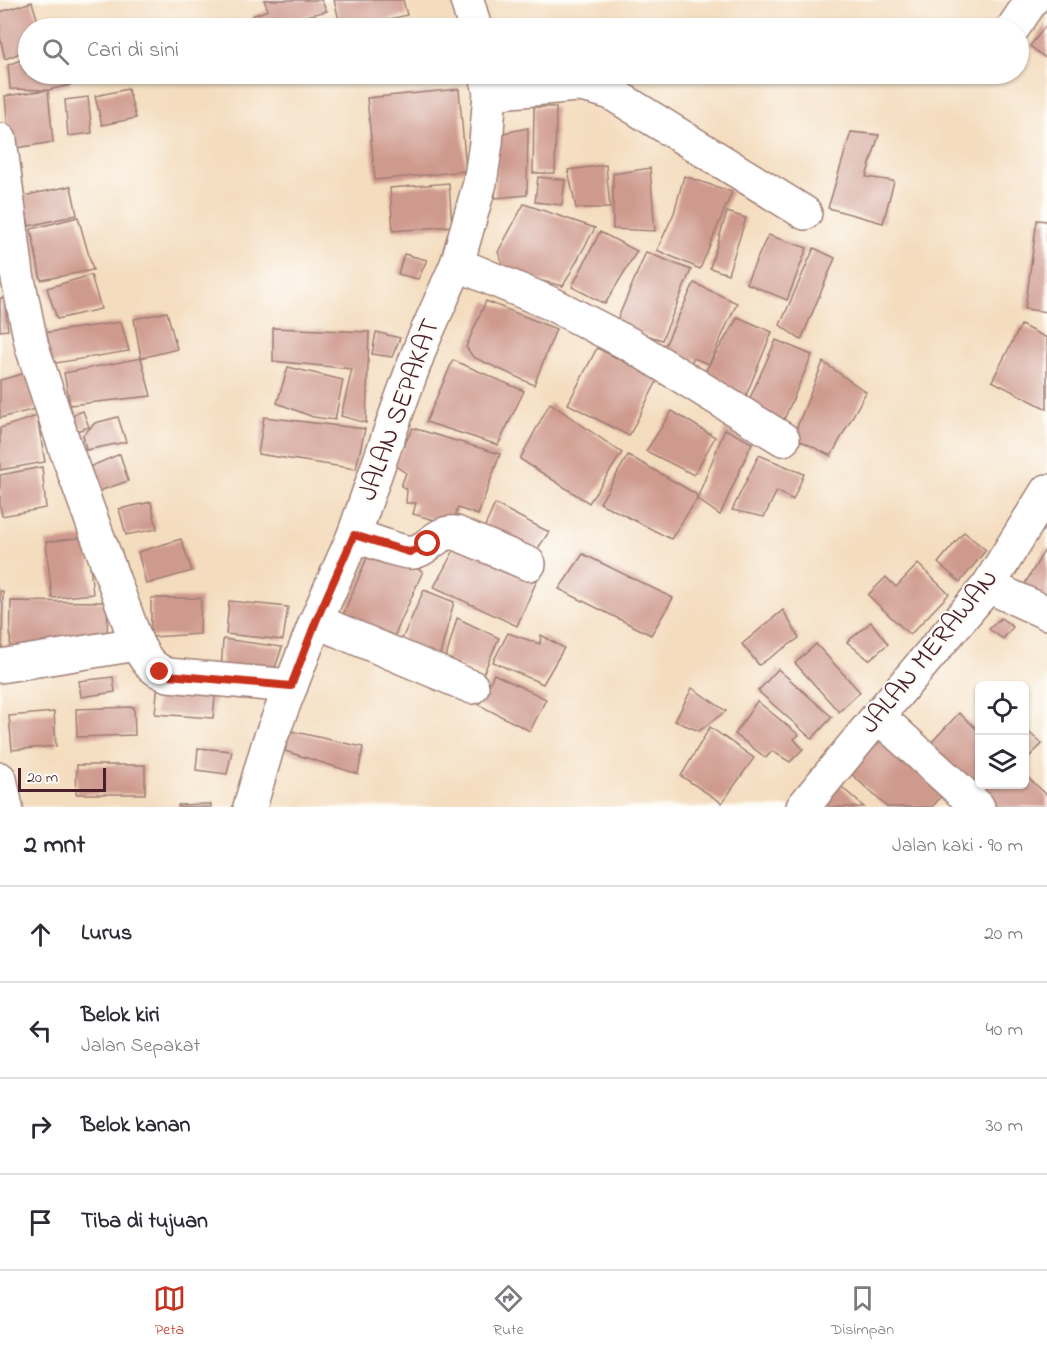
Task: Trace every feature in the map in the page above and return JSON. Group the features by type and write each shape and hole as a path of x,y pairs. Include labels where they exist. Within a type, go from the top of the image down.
{"street":[{"path":"466,0 472,18"},
{"path":"1020,18 1032,0"},
{"name":"JALAN SEPAKAT","path":"250,807 269,742 316,621 354,535 419,353 457,264 480,183 486,143 488,84"},
{"path":"532,84 588,86 610,93 805,213"},
{"path":"0,140 17,274 32,347 66,450 137,644 145,660 152,668 168,675 291,686"},
{"path":"457,264 552,304 631,345 783,439"},
{"name":"JALAN MERAWAN","path":"803,807 988,586 1047,491"},
{"path":"354,535 409,552 421,549 440,535 456,533 529,564"},
{"path":"988,586 1047,613"},
{"path":"316,621 472,687"},
{"path":"0,666 137,644"},
{"path":"878,716 978,807"},
{"path":"0,779 6,807"}],"building":[{"path":"264,0 321,0 327,11 299,18 253,18 252,16 268,10"},
{"path":"334,0 403,0 407,15 395,18 338,18"},
{"path":"32,2 37,18 18,18 18,54 5,59 0,37 0,12"},
{"path":"1047,24 1047,59 1030,46"},
{"path":"18,61 18,84 70,85 48,90 10,89 8,65"},
{"path":"128,89 136,118 102,125 95,96"},
{"path":"459,89 466,171 375,180 367,98"},
{"path":"48,90 53,142 10,149 5,96"},
{"path":"88,97 92,133 68,136 65,100"},
{"path":"534,107 556,107 555,173 533,173"},
{"path":"528,128 527,195 495,198 498,134"},
{"path":"851,132 879,135 866,177 894,181 883,223 828,208"},
{"path":"606,165 610,208 576,208 568,170"},
{"path":"650,168 655,231 613,229 613,174"},
{"path":"684,176 732,192 700,269 657,250 674,213"},
{"path":"538,177 565,180 562,205 535,202"},
{"path":"449,183 452,226 393,231 390,188"},
{"path":"71,186 77,215 29,226 23,196"},
{"path":"524,204 595,228 563,286 542,281 532,284 505,271 498,252"},
{"path":"727,212 746,218 728,274 710,268"},
{"path":"78,217 93,270 41,280 31,229"},
{"path":"1037,220 1047,221 1047,312 1025,309"},
{"path":"600,232 637,251 605,304 572,287"},
{"path":"768,235 807,248 787,300 746,283"},
{"path":"814,248 835,258 801,340 780,325"},
{"path":"646,252 691,270 662,340 615,325"},
{"path":"404,254 427,260 418,279 398,274"},
{"path":"91,275 101,309 57,319 47,288"},
{"path":"694,283 737,303 709,364 693,358 691,365 663,350"},
{"path":"0,298 4,298 8,330 0,331"},
{"path":"486,301 556,329 534,385 473,357 466,347"},
{"path":"167,312 177,349 141,358 134,319"},
{"path":"738,317 772,332 745,398 701,378"},
{"path":"121,322 129,351 50,364 43,333"},
{"path":"1021,325 1047,338 1047,409 992,381"},
{"path":"273,328 369,332 366,423 341,416 352,369 273,361"},
{"path":"376,332 400,338 392,357 372,354"},
{"path":"776,340 812,355 780,429 745,409"},
{"path":"597,348 658,379 629,436 568,404"},
{"path":"141,358 151,396 70,405 64,373"},
{"path":"453,360 524,391 498,445 426,422"},
{"path":"823,362 866,392 831,456 793,437"},
{"path":"288,367 343,380 335,420 313,417 277,403"},
{"path":"26,373 36,409 0,418 0,380"},
{"path":"550,403 622,453 589,503 520,459"},
{"path":"83,411 89,427 70,433 65,418"},
{"path":"672,411 715,437 694,475 646,451"},
{"path":"37,416 45,462 0,470 0,428"},
{"path":"118,417 126,442 86,450 83,435 95,423"},
{"path":"264,417 365,429 356,469 258,454"},
{"path":"413,428 500,454 478,515 458,508 452,525 413,514 416,503 406,503 407,490 401,486 406,473 394,465"},
{"path":"725,429 752,443 720,515 697,499"},
{"path":"120,454 128,481 96,492 87,468"},
{"path":"628,455 696,494 697,499 671,539 600,503"},
{"path":"759,455 804,474 793,500 777,491 764,517 732,510"},
{"path":"42,467 46,508 2,516 0,475"},
{"path":"151,502 157,529 126,535 119,509"},
{"path":"495,504 549,532 532,557 481,535"},
{"path":"964,532 986,550 960,582 938,563"},
{"path":"87,537 93,594 52,598 46,542"},
{"path":"181,539 192,571 146,584 138,552"},
{"path":"458,543 537,580 517,626 434,587"},
{"path":"1047,546 1047,598 1023,587"},
{"path":"369,553 423,571 394,637 343,615"},
{"path":"583,554 673,598 651,635 559,589"},
{"path":"918,564 949,594 910,635 868,595 886,577 896,587"},
{"path":"424,590 454,602 439,658 401,641"},
{"path":"0,591 3,591 2,653 0,653"},
{"path":"151,598 201,598 200,634 151,637"},
{"path":"11,601 108,602 107,642 41,641 41,653 10,652"},
{"path":"229,601 288,607 283,640 226,634"},
{"path":"783,610 799,638 759,665 742,644"},
{"path":"457,618 499,638 483,674 445,661"},
{"path":"1001,618 1013,627 1003,639 989,629"},
{"path":"871,622 888,644 869,660 847,642"},
{"path":"508,633 540,644 541,635 564,648 543,684 493,662"},
{"path":"223,639 282,647 272,677 221,674"},
{"path":"816,644 860,692 839,712 795,663"},
{"path":"778,669 832,717 812,739 758,691"},
{"path":"494,674 546,699 530,731 479,705"},
{"path":"113,677 115,692 81,697 79,681"},
{"path":"158,682 216,687 213,718 155,714"},
{"path":"692,688 726,711 699,731 675,721"},
{"path":"757,701 799,735 794,739 803,749 790,762 772,751 766,758 735,734"},
{"path":"134,707 135,735 77,737 76,709"},
{"path":"54,712 56,746 12,750 9,716"},
{"path":"959,713 975,727 975,788 929,745"},
{"path":"710,727 754,758 722,803 681,776"},
{"path":"882,730 947,790 932,807 887,807 846,769"},
{"path":"291,731 363,747 358,774 285,751"},
{"path":"1029,732 1042,744 1029,757"},
{"path":"198,748 232,751 227,774 196,770"},
{"path":"77,765 145,765 145,794 76,794"},
{"path":"1029,779 1047,795 1047,807 995,807 976,789 1029,789"},
{"path":"835,781 864,807 830,807 820,798"},
{"path":"211,804 211,807 178,807 178,805"}],"route":[{"path":"160,672 168,675 291,686 316,621 354,535 409,552 415,552 428,544"}]}
